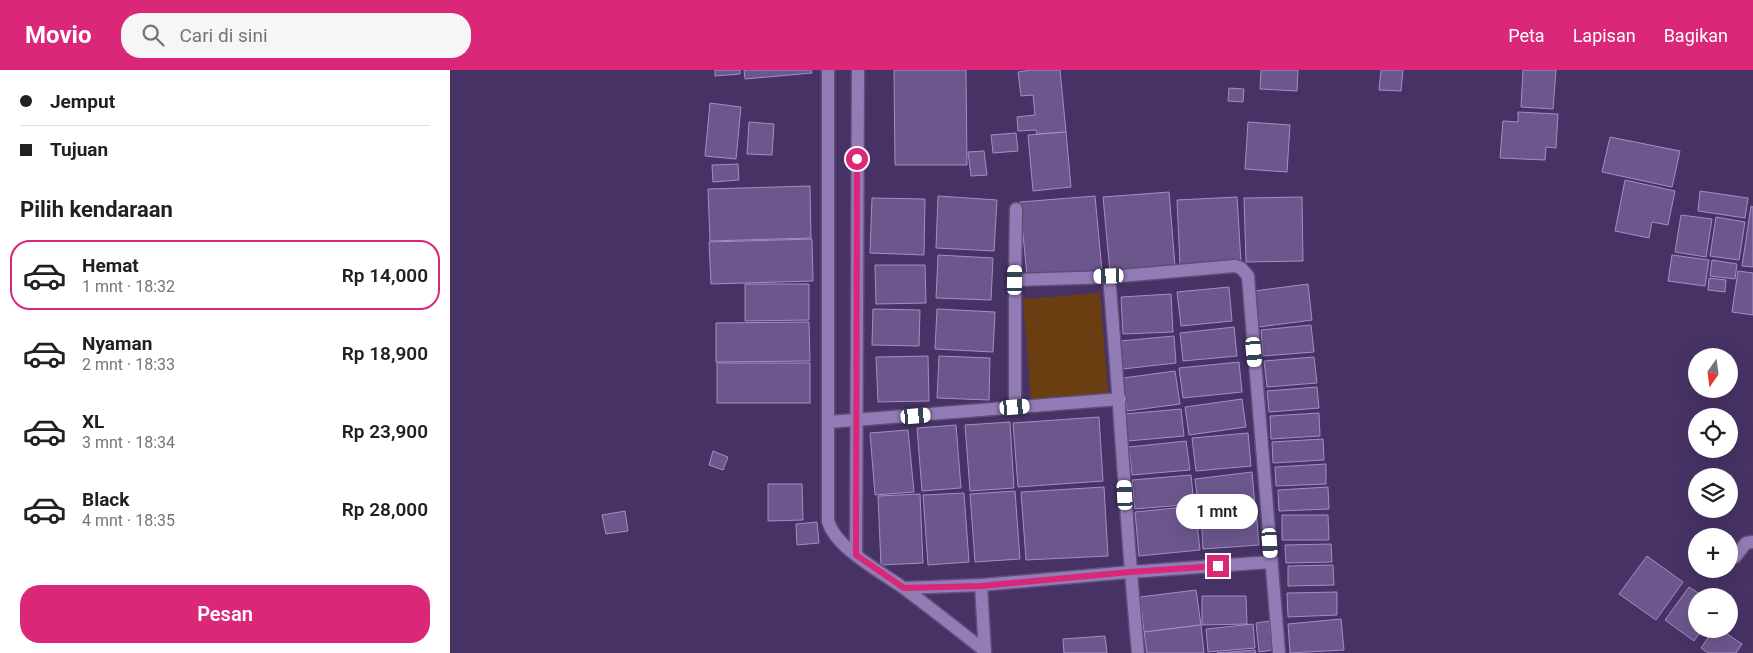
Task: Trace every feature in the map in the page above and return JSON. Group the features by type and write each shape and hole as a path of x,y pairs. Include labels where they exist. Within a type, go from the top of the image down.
{"street":[{"path":"828,70 828,521 834,534 856,555 904,588 984,652"},
{"path":"856,555 858,70"},
{"path":"1015,407 1016,209"},
{"path":"1015,280 1109,276 1235,266 1241,268 1248,276 1280,653"},
{"path":"1109,276 1120,399 1130,572 1138,653"},
{"path":"829,422 1120,399"},
{"path":"1738,553 1746,543 1753,542"},
{"path":"904,588 981,586 1130,572 1271,562"},
{"path":"981,586 984,652"}],"shaded area":[{"path":"1100,293 1108,393 1031,399 1023,299"}],"building":[{"path":"715,70 740,70 740,74 715,76"},
{"path":"744,70 811,70 812,73 745,79"},
{"path":"894,70 966,70 967,165 895,165"},
{"path":"1060,70 1066,132 1037,134 1036,130 1018,131 1017,117 1035,115 1033,95 1021,96 1018,72"},
{"path":"1261,70 1298,70 1297,91 1260,89"},
{"path":"1381,70 1403,70 1401,91 1379,90"},
{"path":"1523,70 1556,70 1553,109 1521,107"},
{"path":"1229,88 1244,89 1243,102 1228,101"},
{"path":"710,103 741,107 736,159 705,156"},
{"path":"1518,112 1558,114 1556,148 1546,147 1545,160 1500,158 1503,121 1518,122"},
{"path":"749,122 774,124 772,155 747,154"},
{"path":"1248,122 1290,125 1287,172 1245,169"},
{"path":"1066,132 1071,187 1033,191 1028,135"},
{"path":"1016,133 1018,151 993,153 991,135"},
{"path":"1610,137 1680,151 1672,187 1602,172"},
{"path":"984,151 987,175 971,176 968,152"},
{"path":"738,164 739,180 713,182 712,165"},
{"path":"1625,180 1675,191 1668,225 1652,222 1649,238 1615,231"},
{"path":"810,186 811,238 710,241 708,189"},
{"path":"1700,191 1748,198 1745,218 1698,211"},
{"path":"1169,192 1175,266 1110,272 1103,197"},
{"path":"938,196 997,200 994,251 936,248"},
{"path":"1095,196 1102,271 1027,277 1020,202"},
{"path":"1237,197 1241,262 1180,265 1177,200"},
{"path":"1302,197 1303,261 1246,262 1244,198"},
{"path":"872,198 925,199 924,255 870,253"},
{"path":"1751,206 1753,207 1753,267 1742,266"},
{"path":"1681,215 1712,219 1706,257 1675,252"},
{"path":"1716,217 1745,222 1739,260 1710,256"},
{"path":"812,239 813,281 711,284 709,242"},
{"path":"938,255 993,258 991,300 936,298"},
{"path":"1672,255 1709,260 1705,286 1668,281"},
{"path":"1712,260 1737,264 1735,279 1710,276"},
{"path":"875,265 925,265 926,303 876,304"},
{"path":"1738,271 1753,273 1753,315 1732,312"},
{"path":"1709,278 1726,280 1725,292 1708,290"},
{"path":"745,284 809,284 809,320 745,321"},
{"path":"1308,284 1312,320 1259,327 1254,291"},
{"path":"1229,287 1232,321 1181,326 1177,292"},
{"path":"1171,294 1173,332 1123,334 1121,297"},
{"path":"873,309 920,310 919,346 872,345"},
{"path":"937,309 995,312 993,352 935,349"},
{"path":"809,322 810,361 716,362 716,323"},
{"path":"1311,325 1314,352 1263,356 1261,330"},
{"path":"1234,327 1237,356 1183,361 1180,333"},
{"path":"1174,336 1176,363 1123,369 1120,341"},
{"path":"928,356 929,401 878,402 876,357"},
{"path":"939,356 990,358 989,400 937,398"},
{"path":"1314,357 1317,383 1267,387 1264,361"},
{"path":"1239,362 1242,392 1183,398 1179,368"},
{"path":"717,363 810,363 810,403 717,403"},
{"path":"1175,371 1180,404 1127,411 1123,378"},
{"path":"1317,387 1319,408 1269,412 1267,391"},
{"path":"1242,399 1246,427 1189,435 1185,407"},
{"path":"1181,409 1184,436 1128,441 1125,414"},
{"path":"1319,413 1320,436 1271,439 1270,416"},
{"path":"1099,417 1103,481 1018,487 1013,423"},
{"path":"1010,422 1014,488 970,491 965,425"},
{"path":"956,425 961,488 922,491 917,428"},
{"path":"908,430 914,492 875,495 870,433"},
{"path":"1248,433 1251,466 1196,471 1192,438"},
{"path":"1323,439 1324,460 1273,463 1272,442"},
{"path":"1186,441 1190,470 1132,475 1129,447"},
{"path":"713,451 728,457 723,470 709,465"},
{"path":"1326,464 1326,484 1276,486 1275,467"},
{"path":"1252,472 1255,506 1199,512 1195,479"},
{"path":"1191,475 1194,504 1135,509 1132,480"},
{"path":"768,484 802,484 803,520 768,521"},
{"path":"1104,487 1108,556 1026,560 1021,492"},
{"path":"1328,487 1329,509 1279,511 1278,490"},
{"path":"1015,491 1020,559 975,562 970,494"},
{"path":"964,493 969,562 928,565 923,495"},
{"path":"920,494 923,563 881,565 878,496"},
{"path":"1195,506 1200,550 1139,556 1135,512"},
{"path":"1256,510 1259,545 1203,549 1201,514"},
{"path":"625,511 628,531 606,534 602,515"},
{"path":"1282,515 1328,515 1329,540 1282,540"},
{"path":"817,522 819,543 797,545 796,524"},
{"path":"1331,544 1332,562 1286,563 1285,545"},
{"path":"1647,556 1683,582 1656,620 1619,594"},
{"path":"1333,565 1334,585 1288,586 1288,566"},
{"path":"1688,588 1688,637 1665,620"},
{"path":"1196,590 1201,625 1144,632 1140,597"},
{"path":"1337,592 1337,615 1288,617 1287,593"},
{"path":"1202,596 1246,596 1247,624 1202,625"},
{"path":"1341,619 1344,650 1290,653 1288,624"},
{"path":"1269,621 1272,650 1259,652 1256,623"},
{"path":"1253,624 1255,648 1208,652 1206,629"},
{"path":"1201,625 1204,653 1147,653 1144,632"},
{"path":"1105,636 1107,653 1064,653 1063,639"},
{"path":"1708,638 1733,638 1742,644 1736,653 1708,653 1701,648"},
{"path":"1255,650 1256,653 1217,653"}],"route":[{"path":"857,159 856,555 904,588 981,586 1218,566"}]}
